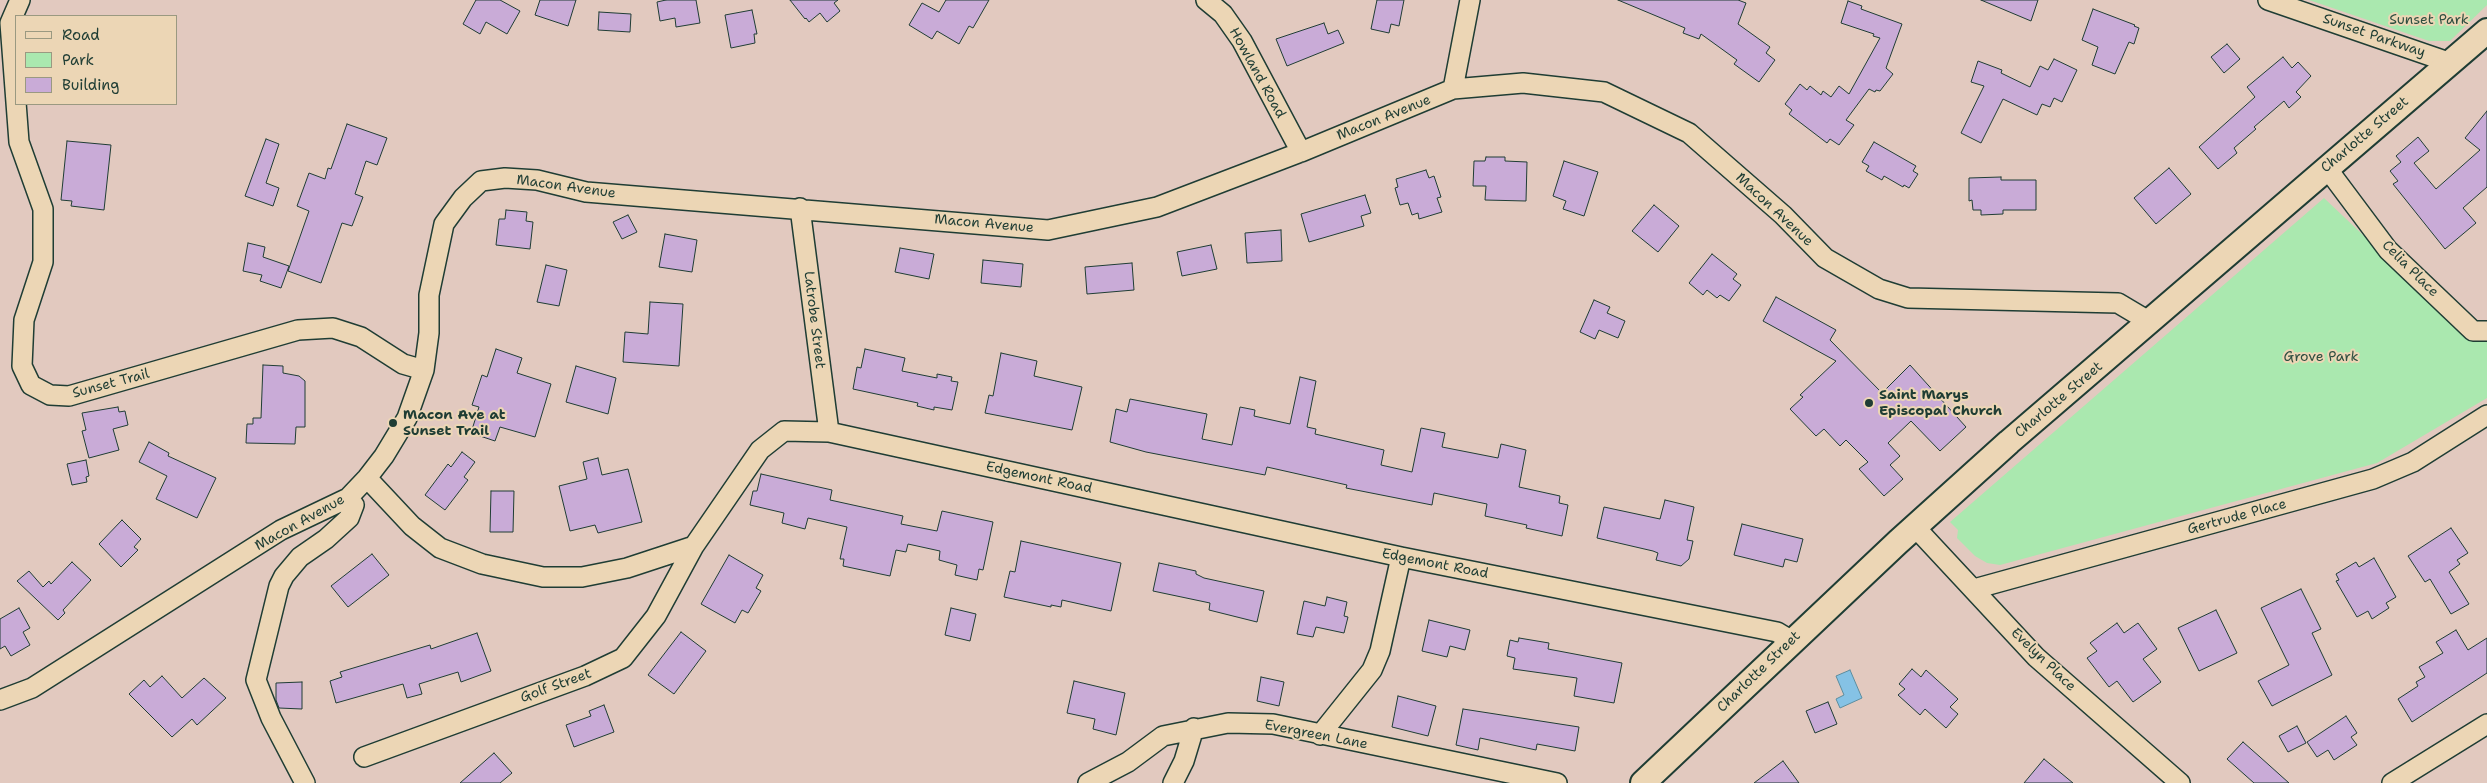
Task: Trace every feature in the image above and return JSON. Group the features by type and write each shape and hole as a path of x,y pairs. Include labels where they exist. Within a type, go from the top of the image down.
{"street":[{"name":"Sunset Trail","path":"15,89 10,23 20,0"},
{"name":"Howland Road","path":"1206,0 1223,14 1242,41 1301,152"},
{"path":"1453,89 1470,0"},
{"name":"Sunset Parkway","path":"2268,0 2451,63"},
{"name":"Charlotte Street","path":"1643,783 1792,641 2009,442 2150,322 2326,167 2487,31"},
{"name":"Macon Avenue","path":"0,700 32,688 281,530 348,498 384,456 407,418 424,370 429,333 429,295 444,224 463,198 481,181 505,178 537,180 586,192 800,208 1048,230 1157,207 1301,152 1453,89 1523,83 1604,92 1689,133 1783,216 1825,258 1879,289 1908,298 2118,303 2150,322"},
{"name":"Sunset Trail","path":"16,105 19,142 42,209 43,262 24,320 22,366 31,385 50,395 69,396 298,330 333,328 361,337 403,364 424,370"},
{"name":"Celia Place","path":"2326,167 2388,250 2473,331 2487,331"},
{"name":"Latrobe Street","path":"800,208 829,432"},
{"name":"Gertrude Place","path":"1974,589 2373,479 2413,462 2487,415"},
{"name":"Edgemont Road","path":"694,546 760,450 784,431 829,432 1401,557 1777,632 1792,641"},
{"path":"366,478 412,526 440,548 482,564 534,576 582,577 627,568 694,546"},
{"path":"305,783 270,718 256,680 278,586 300,557 349,518 354,505 348,498"},
{"name":"Evelyn Place","path":"1915,527 2036,658 2180,783"},
{"name":"Golf Street","path":"364,757 585,676 623,658 656,616 694,546"},
{"path":"1320,735 1372,670 1380,650 1401,557"},
{"name":"Evergreen Lane","path":"1088,783 1128,762 1163,736 1194,728 1228,723 1273,724 1556,783"},
{"path":"2392,783 2487,724"},
{"path":"1172,783 1184,761 1194,728"}],"green space":[{"name":"Sunset Park","path":"2309,0 2487,0 2487,5 2450,41 2429,41"},
{"name":"Grove Park","path":"2324,198 2381,252 2487,337 2487,398 2377,463 2000,565 1987,563 1975,556 1957,538 1958,530 1950,522"}],"water":[{"path":"1850,670 1862,698 1840,708 1836,699 1844,695 1836,676"}],"building":[{"path":"476,0 500,0 520,11 507,34 486,22 480,34 463,24"},
{"path":"540,0 576,0 568,26 535,15"},
{"path":"666,0 696,0 700,23 676,27 675,18 660,21 657,2"},
{"path":"790,0 838,0 834,3 840,11 827,22 820,13 809,22"},
{"path":"946,0 989,0 973,28 969,26 959,44 937,31 932,39 909,25 922,3 939,12"},
{"path":"1377,0 1404,0 1399,26 1391,24 1389,33 1371,29"},
{"path":"1618,0 1738,0 1746,3 1738,24 1770,47 1766,53 1775,60 1759,82 1734,64 1737,60 1701,34 1699,39 1683,33 1685,28"},
{"path":"1981,0 2038,0 2031,21"},
{"path":"1848,1 1862,6 1861,9 1902,24 1886,68 1893,74 1880,91 1876,90 1875,92 1869,89 1846,120 1854,125 1839,145 1830,139 1827,143 1789,114 1792,110 1785,104 1800,84 1807,90 1810,86 1821,95 1823,91 1831,97 1839,86 1849,94 1880,38 1873,36 1874,34 1841,23"},
{"path":"2093,9 2139,28 2134,44 2129,42 2115,74 2092,65 2098,47 2082,40"},
{"path":"752,10 757,34 754,34 755,43 731,48 725,15"},
{"path":"599,12 631,14 630,32 598,30"},
{"path":"1324,23 1328,34 1338,30 1344,43 1287,66 1276,39"},
{"path":"2227,44 2240,59 2224,73 2211,57"},
{"path":"2283,57 2292,68 2298,62 2311,76 2296,92 2301,97 2289,108 2284,101 2254,127 2256,129 2234,148 2237,153 2218,169 2199,147 2255,97 2247,87"},
{"path":"2054,59 2077,70 2062,102 2054,98 2050,107 2042,104 2037,115 2003,99 1981,143 1961,133 1984,86 1971,82 1978,61 2002,70 2001,73 2030,87 2040,66 2048,70"},
{"path":"2487,111 2487,187 2463,208 2476,223 2445,249 2393,184 2398,181 2390,171 2401,162 2396,156 2418,137 2429,151 2414,163 2436,189 2480,150 2465,138"},
{"path":"347,124 387,138 377,165 366,161 355,194 363,197 352,226 342,223 321,283 288,271 309,211 297,206 309,173 325,179 328,168 331,169"},
{"path":"266,139 279,144 266,183 279,188 273,206 245,196"},
{"path":"67,141 111,145 104,210 71,206 72,201 61,200"},
{"path":"1874,142 1916,166 1913,171 1918,174 1909,188 1904,185 1903,187 1884,176 1882,180 1866,171 1869,166 1862,162"},
{"path":"1486,157 1505,157 1505,161 1527,162 1526,201 1485,200 1486,186 1473,186 1474,161 1485,161"},
{"path":"1564,161 1598,172 1584,216 1563,209 1566,201 1553,196"},
{"path":"2169,168 2191,194 2156,224 2134,198"},
{"path":"1426,170 1429,178 1434,176 1441,197 1437,198 1442,212 1419,219 1418,213 1412,215 1408,203 1400,205 1395,188 1398,187 1396,179"},
{"path":"2001,177 2001,180 2036,180 2036,210 2003,210 2003,214 1981,215 1981,210 1973,210 1972,200 1969,201 1969,178"},
{"path":"1365,195 1371,213 1361,216 1364,226 1309,242 1301,214"},
{"path":"1654,205 1679,226 1658,252 1632,231"},
{"path":"506,210 527,212 526,221 533,222 530,249 496,245 499,219 505,219"},
{"path":"628,215 637,232 622,239 613,222"},
{"path":"1281,230 1282,261 1247,263 1245,233"},
{"path":"665,234 697,240 692,272 659,267"},
{"path":"248,243 265,247 263,257 289,266 281,288 260,281 262,275 243,271"},
{"path":"1211,245 1217,269 1182,276 1177,252"},
{"path":"900,248 934,254 929,279 895,272"},
{"path":"1712,254 1737,274 1733,279 1741,285 1729,301 1720,295 1717,298 1707,290 1703,295 1689,283"},
{"path":"983,260 1023,264 1021,287 981,283"},
{"path":"1132,263 1134,290 1087,294 1085,267"},
{"path":"546,265 567,270 559,306 537,302"},
{"name":"Saint Marys Episcopal Church","path":"1776,297 1836,330 1830,340 1882,393 1910,365 1966,427 1940,451 1911,421 1888,443 1900,456 1890,465 1903,479 1884,496 1859,469 1868,462 1846,440 1840,446 1824,429 1816,436 1790,409 1803,397 1800,395 1836,361 1763,321"},
{"path":"1594,300 1610,307 1607,313 1625,321 1618,338 1599,330 1595,339 1580,332"},
{"path":"650,302 683,304 679,366 623,362 625,332 648,334"},
{"path":"496,349 522,358 517,373 551,384 535,437 500,427 495,441 471,433 479,407 472,405 482,375 487,377"},
{"path":"865,349 905,358 902,371 937,378 937,374 952,377 951,381 958,382 952,410 934,407 934,410 917,406 918,403 853,389 857,367 861,368"},
{"path":"1001,353 1037,361 1034,376 1082,387 1072,430 985,413 989,395 993,396"},
{"path":"263,365 283,366 283,373 299,376 305,381 305,427 296,427 295,444 246,443 247,424 253,424 253,418 261,418"},
{"path":"576,366 616,378 608,414 566,402"},
{"path":"1300,377 1316,381 1307,427 1316,429 1315,434 1384,450 1381,465 1412,472 1421,428 1445,433 1442,447 1498,458 1501,444 1526,450 1519,487 1560,496 1559,503 1568,505 1562,536 1526,528 1527,525 1485,516 1487,504 1434,493 1432,505 1346,488 1347,485 1267,467 1265,475 1146,452 1110,442 1116,409 1127,412 1130,399 1207,414 1202,439 1232,445 1240,407 1255,410 1254,416 1290,424"},
{"path":"118,407 119,412 125,411 128,425 113,429 119,450 89,458 82,431 86,430 82,413"},
{"path":"149,442 169,453 168,456 216,478 197,518 156,499 167,476 139,462"},
{"path":"462,452 475,462 464,477 468,480 445,510 425,495 448,464 451,467"},
{"path":"598,458 602,475 628,469 642,522 598,533 595,525 570,531 559,486 587,479 583,462"},
{"path":"86,460 89,476 86,477 87,482 72,485 67,464"},
{"path":"761,474 832,490 830,500 903,516 901,524 937,531 942,511 993,522 983,570 979,569 977,580 955,575 957,565 939,560 940,551 908,544 906,552 896,550 890,576 843,566 844,559 840,559 847,527 808,518 805,529 782,523 784,513 750,505 753,491 757,491"},
{"path":"491,491 514,491 513,532 490,532"},
{"path":"1665,500 1694,507 1687,540 1693,541 1689,559 1681,566 1656,560 1658,553 1653,551 1597,538 1604,507 1660,519"},
{"path":"122,520 141,539 134,547 138,550 121,567 99,544"},
{"path":"1742,524 1803,539 1797,562 1785,559 1783,567 1734,555"},
{"path":"2451,528 2468,553 2457,560 2460,564 2449,572 2469,604 2451,614 2430,579 2425,582 2408,556"},
{"path":"1021,541 1121,563 1111,611 1062,600 1061,607 1051,605 1051,607 1004,597 1010,571 1015,572"},
{"path":"372,554 389,575 348,607 331,586"},
{"path":"729,555 763,575 756,588 761,591 748,613 742,610 735,623 701,604"},
{"path":"2374,558 2396,597 2386,603 2389,608 2372,619 2368,611 2357,617 2336,581 2339,580 2336,574 2356,562 2359,567"},
{"path":"72,562 91,580 63,610 65,613 58,620 17,581 29,571 43,587 49,581 51,584"},
{"path":"1159,563 1196,571 1196,574 1204,578 1264,591 1257,622 1209,610 1210,603 1153,591"},
{"path":"2301,589 2321,629 2312,633 2332,675 2272,706 2258,681 2289,665 2261,608"},
{"path":"1327,597 1347,602 1344,616 1348,617 1344,633 1316,627 1313,637 1297,634 1304,601 1325,606"},
{"path":"19,608 30,628 23,632 30,645 11,656 5,646 0,649 0,619"},
{"path":"951,608 976,614 970,641 945,635"},
{"path":"2216,610 2237,653 2199,671 2178,628"},
{"path":"1429,620 1470,630 1465,650 1450,646 1447,657 1422,651"},
{"path":"2117,623 2124,633 2138,623 2157,649 2143,659 2161,682 2133,702 2117,681 2109,687 2087,658 2097,651 2090,643"},
{"path":"2456,630 2468,650 2487,638 2487,673 2412,722 2398,699 2418,686 2416,682 2425,677 2419,667 2443,653 2436,642"},
{"path":"681,632 706,651 674,694 648,675"},
{"path":"477,633 491,671 461,682 458,672 419,684 422,694 407,698 403,684 336,703 330,681 342,677 340,672 430,645 431,649"},
{"path":"1519,638 1549,643 1548,649 1622,663 1614,703 1574,696 1577,678 1513,669 1515,658 1507,656 1510,640 1518,642"},
{"path":"1912,669 1921,677 1926,670 1958,699 1950,707 1958,714 1946,728 1925,709 1920,715 1898,695 1905,689 1899,684"},
{"path":"162,676 182,698 204,678 226,698 197,725 192,719 172,737 129,694 144,680 150,687"},
{"path":"1261,677 1284,682 1279,706 1257,701"},
{"path":"1074,681 1125,693 1116,735 1093,729 1095,719 1067,713"},
{"path":"302,682 302,709 279,708 276,700 276,683"},
{"path":"1398,696 1436,706 1428,736 1392,727"},
{"path":"1828,702 1837,724 1815,733 1806,711"},
{"path":"604,705 614,732 574,747 566,725 591,716 589,711"},
{"path":"1463,709 1579,727 1575,751 1537,744 1536,750 1480,738 1478,750 1456,745"},
{"path":"2346,716 2357,733 2351,737 2357,745 2334,760 2328,750 2317,757 2307,742"},
{"path":"2297,726 2306,743 2288,752 2279,736"},
{"path":"2243,742 2289,783 2254,783 2227,759"},
{"path":"494,753 512,773 500,783 460,783"},
{"path":"2044,759 2073,783 2024,783"},
{"path":"1783,761 1799,783 1754,783"}],"place":[{"name":"Saint Marys Episcopal Church","path":"1869,403"},
{"name":"Macon Ave at Sunset Trail","path":"393,423"}]}
